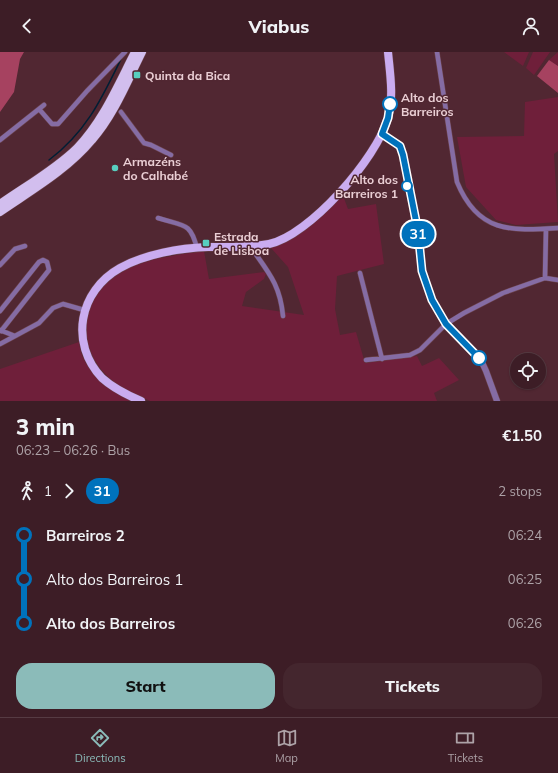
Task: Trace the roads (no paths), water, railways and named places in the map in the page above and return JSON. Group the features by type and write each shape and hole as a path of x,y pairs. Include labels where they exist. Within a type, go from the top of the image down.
{"highway":[{"path":"0,204 76,150 89,135 108,104 135,52"},
{"path":"0,212 56,173 80,154 93,139 114,107 142,52"}],"main road":[{"path":"141,401 113,387 103,378 88,359 84,349 84,310 100,285 121,267 163,254 197,249 250,246 276,242 292,235 304,227 341,190 357,171 377,144 382,134 388,118 390,104 388,52"}],"street":[{"path":"39,109 45,118 52,124 58,124 87,91 125,52"},
{"path":"437,52 458,182 464,198 475,211 487,221 503,228 520,230 558,228"},
{"path":"0,140 44,105"},
{"path":"121,112 144,143 171,155"},
{"path":"382,134 400,146 418,231 422,271 432,300 446,324 480,358 497,401"},
{"path":"158,218 189,228 194,234 197,249"},
{"path":"545,278 546,229"},
{"path":"0,265 15,249 25,246"},
{"path":"250,246 270,274 280,292 283,316"},
{"path":"0,311 39,262 43,260 47,262 49,270 0,330 15,336"},
{"path":"360,273 382,358"},
{"path":"366,360 410,355 420,350 446,324 503,293 545,278 558,280"},
{"path":"0,344 39,323 53,308 62,304 84,310"}],"waterway":[{"path":"49,160 83,127 107,88 121,59"}],"place":[{"name":"Quinta da Bica","path":"137,75"},
{"name":"Alto dos Barreiros","path":"390,104"},
{"name":"Armazéns do Calhabé","path":"115,168"},
{"name":"Alto dos Barreiros 1","path":"407,186"},
{"name":"Estrada de Lisboa","path":"206,243"}]}
